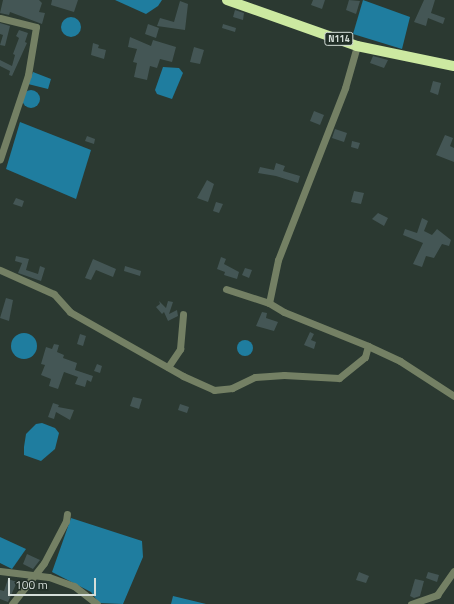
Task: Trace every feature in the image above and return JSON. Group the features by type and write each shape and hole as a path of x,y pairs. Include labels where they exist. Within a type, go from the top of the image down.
{"highway":[{"name":"N114","path":"227,0 357,46 454,66"}],"street":[{"path":"0,18 36,26 28,75 0,159"},
{"path":"269,303 278,260 345,88 357,46"},
{"path":"0,270 54,294 70,312 168,367 214,390 232,388 255,377 284,375 339,378 365,357 368,346"},
{"path":"226,289 269,303 284,312 368,346 400,361 454,396"},
{"path":"168,367 180,349 182,314"},
{"path":"12,604 51,551 67,514"},
{"path":"0,571 50,578 74,586 97,604"},
{"path":"411,604 437,595 454,571"}],"water":[{"path":"115,0 162,0 158,6 146,14"},
{"path":"363,0 410,17 402,49 353,34"},
{"path":"71,17 78,20 81,27 78,34 71,37 64,34 61,27 64,20"},
{"path":"163,67 179,68 183,73 172,99 157,94 155,90"},
{"path":"33,72 51,79 48,89 28,84"},
{"path":"31,90 37,93 40,99 37,105 31,108 25,105 22,99 25,93"},
{"path":"20,122 91,150 76,199 6,169"},
{"path":"24,333 33,337 37,346 33,355 24,359 15,355 11,346 15,337"},
{"path":"242,340 248,340 253,345 251,354 248,356 242,356 237,351 237,345"},
{"path":"42,423 55,428 59,433 55,449 41,461 24,455 24,447 26,434 36,424"},
{"path":"71,518 142,541 143,557 123,604 99,603 91,592 52,572"},
{"path":"0,537 26,549 12,569 0,563"},
{"path":"173,596 206,604 171,604"}],"building":[{"path":"3,0 39,0 42,3 39,12 45,13 42,24 10,12 9,15 0,13"},
{"path":"52,0 78,0 74,12 51,5"},
{"path":"313,0 325,0 322,9 311,5"},
{"path":"349,0 360,1 356,14 346,10"},
{"path":"424,0 435,0 431,13 445,18 443,24 428,18 426,26 414,22"},
{"path":"180,1 188,4 185,30 157,26 160,18 174,22"},
{"path":"235,10 244,13 243,20 233,17"},
{"path":"0,23 10,26 5,46 0,45 3,35 0,34"},
{"path":"148,24 159,28 156,38 145,34"},
{"path":"223,24 236,28 235,32 222,28"},
{"path":"19,30 28,33 25,42 27,43 12,76 9,75 10,71 0,66 0,60 12,66 15,55 13,54 19,38 16,36"},
{"path":"130,37 151,46 153,40 176,47 172,62 160,59 157,68 150,66 147,80 134,77 137,63 133,62 137,49 128,47"},
{"path":"93,43 99,45 98,48 106,50 104,59 91,55"},
{"path":"194,47 204,50 200,64 190,62"},
{"path":"373,56 388,60 384,68 370,63"},
{"path":"433,81 441,83 438,95 430,92"},
{"path":"314,111 324,115 320,125 310,121"},
{"path":"335,129 347,133 344,142 332,138"},
{"path":"445,135 453,138 450,146 454,148 454,162 436,155"},
{"path":"87,136 95,139 94,144 85,141"},
{"path":"352,141 360,143 358,149 351,147"},
{"path":"276,163 285,166 283,171 300,176 298,183 276,176 258,173 260,167 274,170"},
{"path":"207,180 214,184 208,202 197,198"},
{"path":"354,191 364,193 361,204 351,202"},
{"path":"16,198 24,201 22,207 13,204"},
{"path":"216,202 223,204 219,213 213,211"},
{"path":"378,213 388,218 384,226 372,219"},
{"path":"422,218 428,221 424,231 432,235 437,229 451,240 449,246 442,244 434,258 426,256 422,267 413,264 423,243 403,235 405,229 417,233"},
{"path":"16,256 29,259 26,270 38,274 40,266 45,268 41,281 18,273 22,263 15,261"},
{"path":"221,257 226,259 224,264 239,272 237,279 224,275 225,272 217,269"},
{"path":"93,259 116,269 113,277 96,270 91,280 85,278"},
{"path":"125,266 141,271 140,276 124,271"},
{"path":"245,268 252,270 249,278 242,275"},
{"path":"6,298 13,300 9,321 0,318"},
{"path":"159,301 166,308 168,301 173,302 169,314 177,310 178,316 168,321 164,312 162,314 156,307 160,304"},
{"path":"262,312 267,313 266,318 278,322 274,331 256,326"},
{"path":"310,332 314,334 311,340 316,342 314,349 304,345"},
{"path":"80,334 86,336 83,346 77,344"},
{"path":"54,344 59,345 57,352 64,355 63,358 77,363 75,370 93,376 91,382 87,380 85,387 75,384 78,377 64,372 58,389 49,386 51,379 41,375 45,365 41,364 46,347 52,349"},
{"path":"97,364 102,366 100,373 94,371"},
{"path":"133,397 142,399 139,409 130,406"},
{"path":"53,403 59,405 58,407 74,410 70,420 56,412 54,419 48,417"},
{"path":"180,404 189,407 187,413 178,410"},
{"path":"27,554 40,560 33,569 23,564"},
{"path":"359,572 369,576 366,583 356,580"},
{"path":"428,572 439,575 437,582 426,578"},
{"path":"8,579 17,582 8,602 0,599 0,590 4,591"},
{"path":"415,579 424,581 420,596 414,598 410,596"}]}
